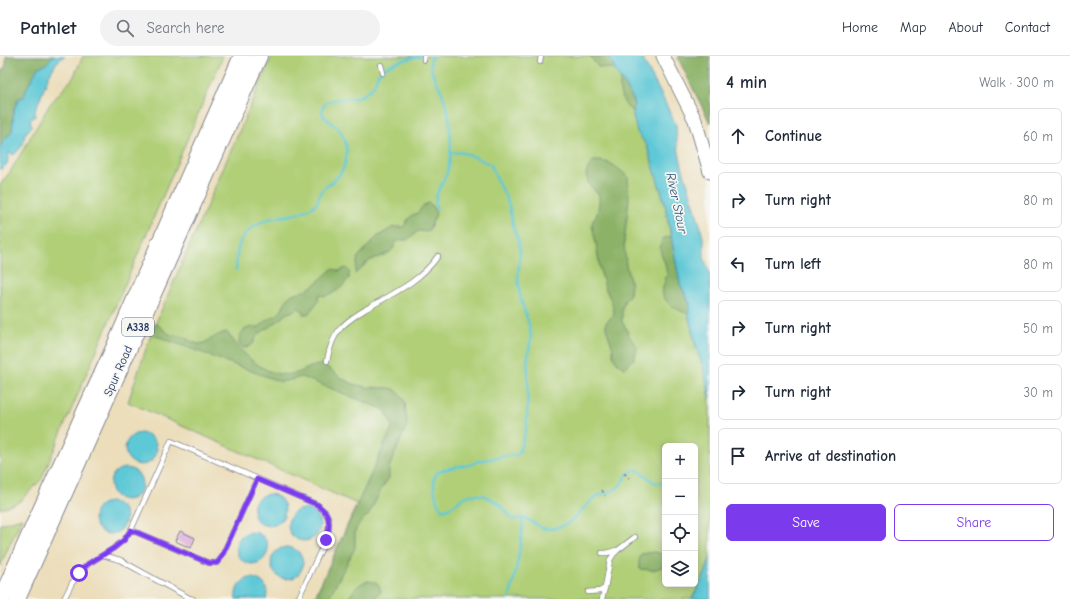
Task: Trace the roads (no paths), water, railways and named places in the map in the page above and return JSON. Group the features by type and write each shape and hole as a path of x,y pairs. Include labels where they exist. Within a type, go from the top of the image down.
{"highway":[{"name":"Spur Road","path":"1,599 114,348 242,56"},
{"name":"Spur Road","path":"17,599 259,56"}],"main road":[{"path":"663,56 695,120 710,172"}],"lane":[{"path":"540,62 541,56"},
{"path":"381,65 383,73"},
{"path":"327,361 328,352 336,334 345,324 355,316 420,276 438,256"},
{"path":"64,599 79,573 88,564 124,540 131,530 171,441 318,505 326,513 329,522 329,530 326,540 299,597 296,599"},
{"path":"131,530 209,563 217,563 221,558 257,479"},
{"path":"602,599 610,560 618,550 635,537"},
{"path":"602,553 618,550"},
{"path":"103,555 120,560 193,599"},
{"path":"588,592 600,591 605,588"}],"water":[{"path":"53,56 65,56 57,62 48,77 35,110 35,116 30,120 32,126 25,134 22,146 14,155 9,153 7,164 0,170 1,144 12,131 14,109 19,98 24,97 38,67 46,64"},
{"name":"River Stour","path":"609,56 641,56 676,125 677,143 682,166 699,221 704,242 704,257 710,275 710,399 704,370 696,347 688,314 690,304 680,284 665,204 647,146 637,132 633,116 634,101 626,86 616,73"},
{"path":"138,433 144,433 154,440 157,449 156,455 150,462 144,465 138,465 128,458 125,452 125,446 132,436"},
{"path":"123,468 129,468 139,475 142,484 141,490 135,497 129,500 123,500 113,493 110,487 110,481 117,471"},
{"path":"266,494 272,494 282,501 285,510 284,516 278,523 272,526 266,526 256,519 253,513 253,507 260,497"},
{"path":"107,502 113,502 123,509 126,518 125,524 119,531 113,534 107,534 97,527 94,521 94,515 101,505"},
{"path":"301,509 307,509 317,516 320,525 319,531 313,538 307,541 301,541 291,534 288,528 288,522 295,512"},
{"path":"249,532 255,532 265,539 268,548 267,554 261,561 255,564 249,564 239,557 236,551 236,545 243,535"},
{"path":"284,547 290,547 300,554 303,563 302,569 296,576 290,579 284,579 274,572 271,566 271,560 278,550"},
{"path":"710,558 710,599 692,599 705,574"},
{"path":"249,578 258,579 264,584 267,590 267,599 236,599 238,586"}],"waterway":[{"path":"236,270 239,245 245,234 255,226 267,220 308,210 316,204 322,190 334,181 343,168 347,154 344,139 336,126 323,116 323,106 331,101 361,96 373,86 378,74 383,69 399,62 421,56"},
{"path":"432,56 432,72 447,108 451,138 449,165 436,197 437,209"},
{"path":"450,152 463,153 491,165 505,195 509,206 514,231 518,239 520,252 518,278 520,296 529,325 531,338 527,362 526,429 519,453 516,455 478,461 470,465 459,466 437,473 434,478 434,490 438,504 443,510 449,508 469,495 479,495 500,505 512,519 524,518 542,528 550,529 560,527 568,523 595,498 616,489 631,472 638,470 655,483 662,483"},
{"path":"509,599 518,559 523,518"}]}
